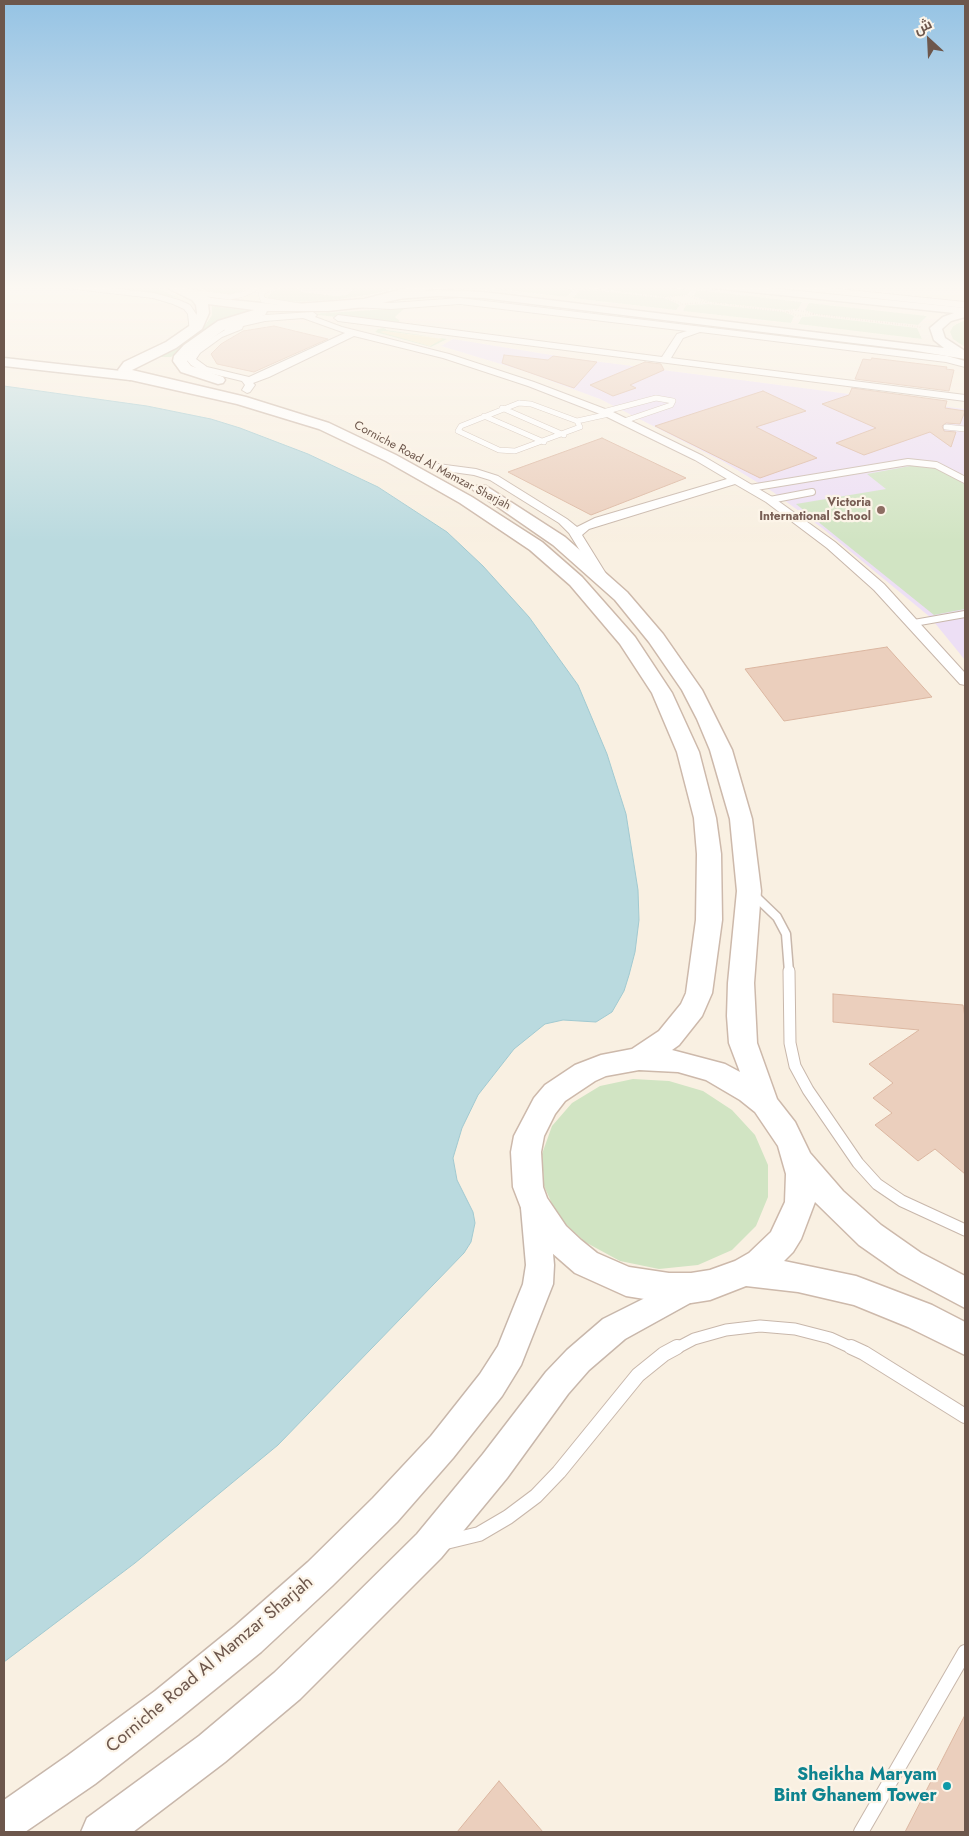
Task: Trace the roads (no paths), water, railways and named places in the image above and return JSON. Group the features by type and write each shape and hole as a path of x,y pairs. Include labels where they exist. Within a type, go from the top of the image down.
{"main road":[{"name":"Corniche Road Al Mamzar Sharjah","path":"128,371 220,389 324,426 398,462 490,514 536,546 576,581 612,620 646,667 676,721 698,784 709,854 710,893 707,948 699,994 692,1009 669,1038 638,1059"},
{"path":"189,371 220,389"},
{"name":"Corniche Road Al Mamzar Sharjah","path":"220,389 247,385 350,422 488,493 536,524 602,577 656,638 692,690 708,719 732,784 741,819 749,891 741,983 743,1043 764,1104"},
{"path":"638,1059 678,1061 706,1069 734,1081 764,1104 786,1130 798,1160 801,1174 800,1202 790,1229 772,1253 746,1272 729,1279 691,1288 647,1286 626,1281 593,1266 555,1236 534,1204 528,1187 526,1152 529,1136 544,1106 555,1093 585,1073 610,1064 638,1059"},
{"path":"798,1160 832,1200 870,1235 910,1263 965,1293"},
{"path":"746,1272 798,1277 856,1291 920,1316 965,1339"}],"street":[{"name":"Corniche Road Al Mamzar Sharjah","path":"124,371 128,371"},
{"path":"207,371 247,385 275,371"},
{"path":"491,371 531,384 624,421 692,455 770,500 849,561 914,623 965,681"},
{"path":"751,371 963,397"},
{"path":"438,467 471,471 494,478 563,521 576,534 581,546 602,577"},
{"path":"576,534 585,526 599,520 737,480"},
{"path":"563,521 599,520"},
{"name":"Corniche Road Al Mamzar Sharjah","path":"4,1823 81,1770 168,1704 248,1639 327,1567 385,1510 442,1447 491,1385 510,1355 538,1284 540,1265 534,1204"},
{"path":"101,1832 212,1750 287,1686 357,1619 429,1546 495,1466 556,1383 578,1360 614,1329 691,1288"}],"lane":[{"path":"577,421 580,428 523,450 507,451 493,447 458,431 461,426 515,403 528,403 577,421 656,398 666,398 673,401 671,406 624,421"},
{"path":"502,408 564,435"},
{"path":"484,416 544,442"},
{"path":"946,427 965,429"},
{"path":"750,488 908,462 936,465 965,480"},
{"path":"770,500 812,492"},
{"path":"914,623 965,614"},
{"path":"749,891 777,917 786,934 788,942 791,1055 808,1090 858,1163 877,1184 902,1201 965,1230"},
{"path":"429,1546 478,1534 508,1517 536,1496 559,1472 638,1375 664,1354 694,1339 726,1330 760,1326 795,1329 830,1338 864,1353 965,1416"},
{"path":"861,1832 965,1652"}],"water":[{"path":"4,386 147,406 211,419 240,428 308,454 378,487 447,532 483,566 529,617 578,685 607,754 626,814 638,890 639,920 635,952 629,975 624,991 612,1012 596,1022 563,1020 545,1024 514,1049 478,1095 462,1128 453,1158 457,1180 473,1212 475,1223 471,1242 464,1253 278,1445 135,1563 4,1662"}],"place":[{"name":"Victoria International School","path":"881,510"},
{"name":"Sheikha Maryam Bint Ghanem Tower","path":"947,1786"}]}
